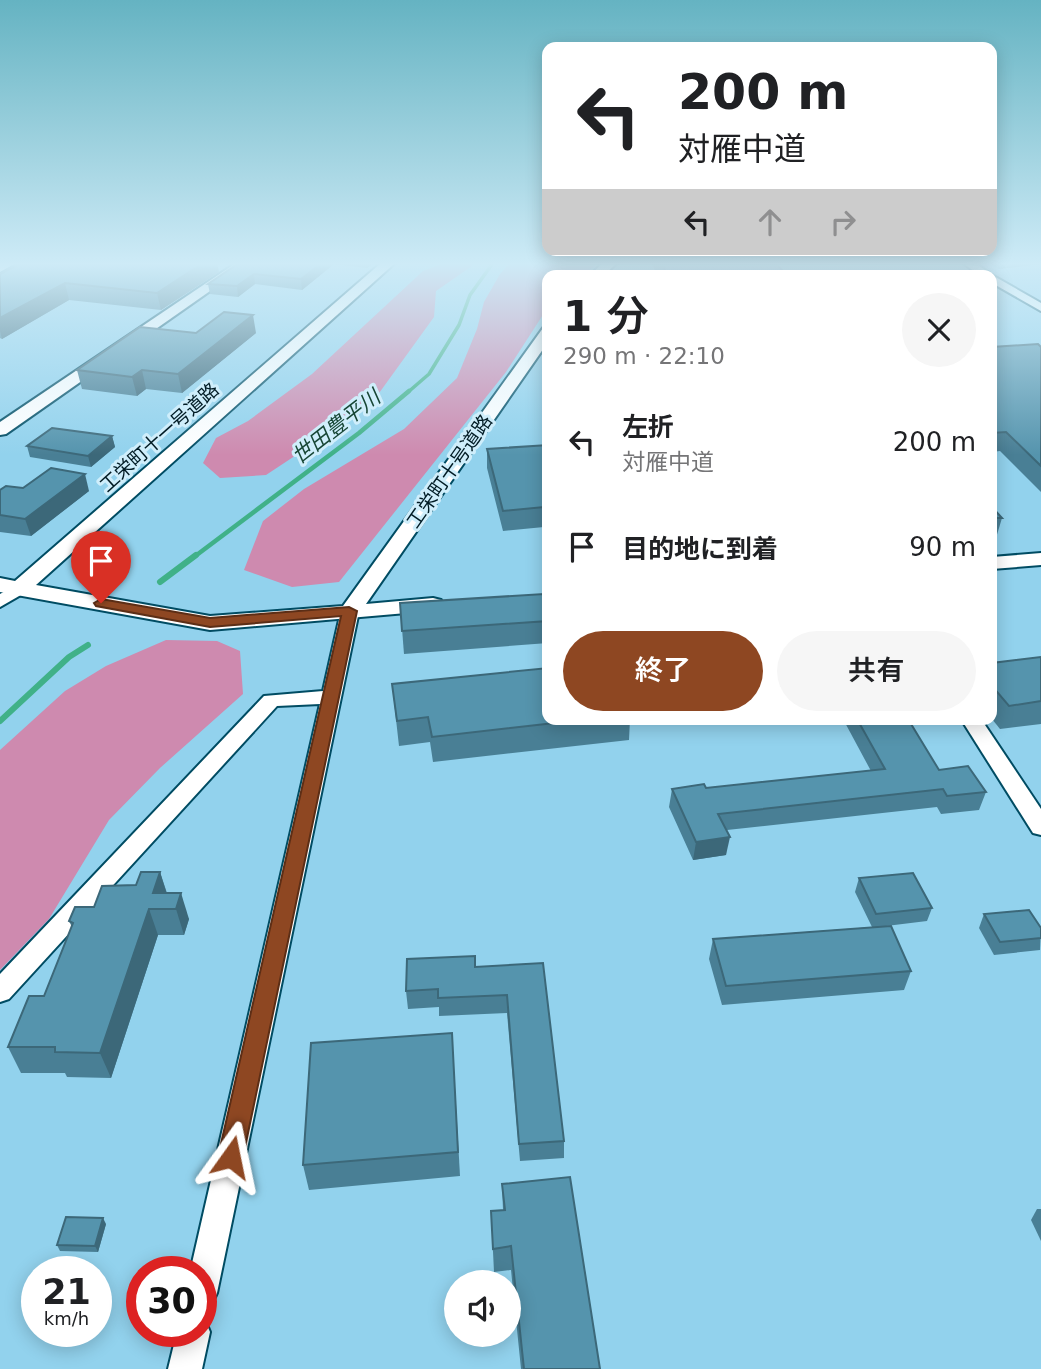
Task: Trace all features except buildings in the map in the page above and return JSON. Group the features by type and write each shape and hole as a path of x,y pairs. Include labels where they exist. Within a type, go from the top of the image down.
{"street":[{"path":"0,430 151,327"},
{"name":"工栄町十一号道路","path":"10,586 314,327"},
{"name":"工栄町十号道路","path":"349,611 542,339"},
{"path":"997,562 1041,559"},
{"path":"0,602 10,586 210,622 455,603"},
{"path":"209,1256 349,611"},
{"path":"0,991 271,700 331,697"},
{"path":"975,725 1041,827"},
{"path":"185,1369 190,1347"}],"shaded area":[{"path":"363,327 427,327 369,407 266,475 220,478 203,463 216,438 248,421 312,374"},
{"path":"535,327 506,372 339,582 292,587 244,570 263,521 304,489 404,429 457,378 477,329"},
{"path":"166,640 217,641 240,651 243,694 160,768 109,820 49,919 0,970 0,750 65,691 106,666"}],"waterway":[{"name":"世田豊平川","path":"407,393 429,374 458,327"},
{"name":"世田豊平川","path":"194,557 359,433 409,391"},
{"name":"世田豊平川","path":"160,582 196,555"},
{"name":"世田豊平川","path":"0,721 69,657 88,645"}],"route":[{"path":"101,603 210,622 349,611 231,1157"}]}
